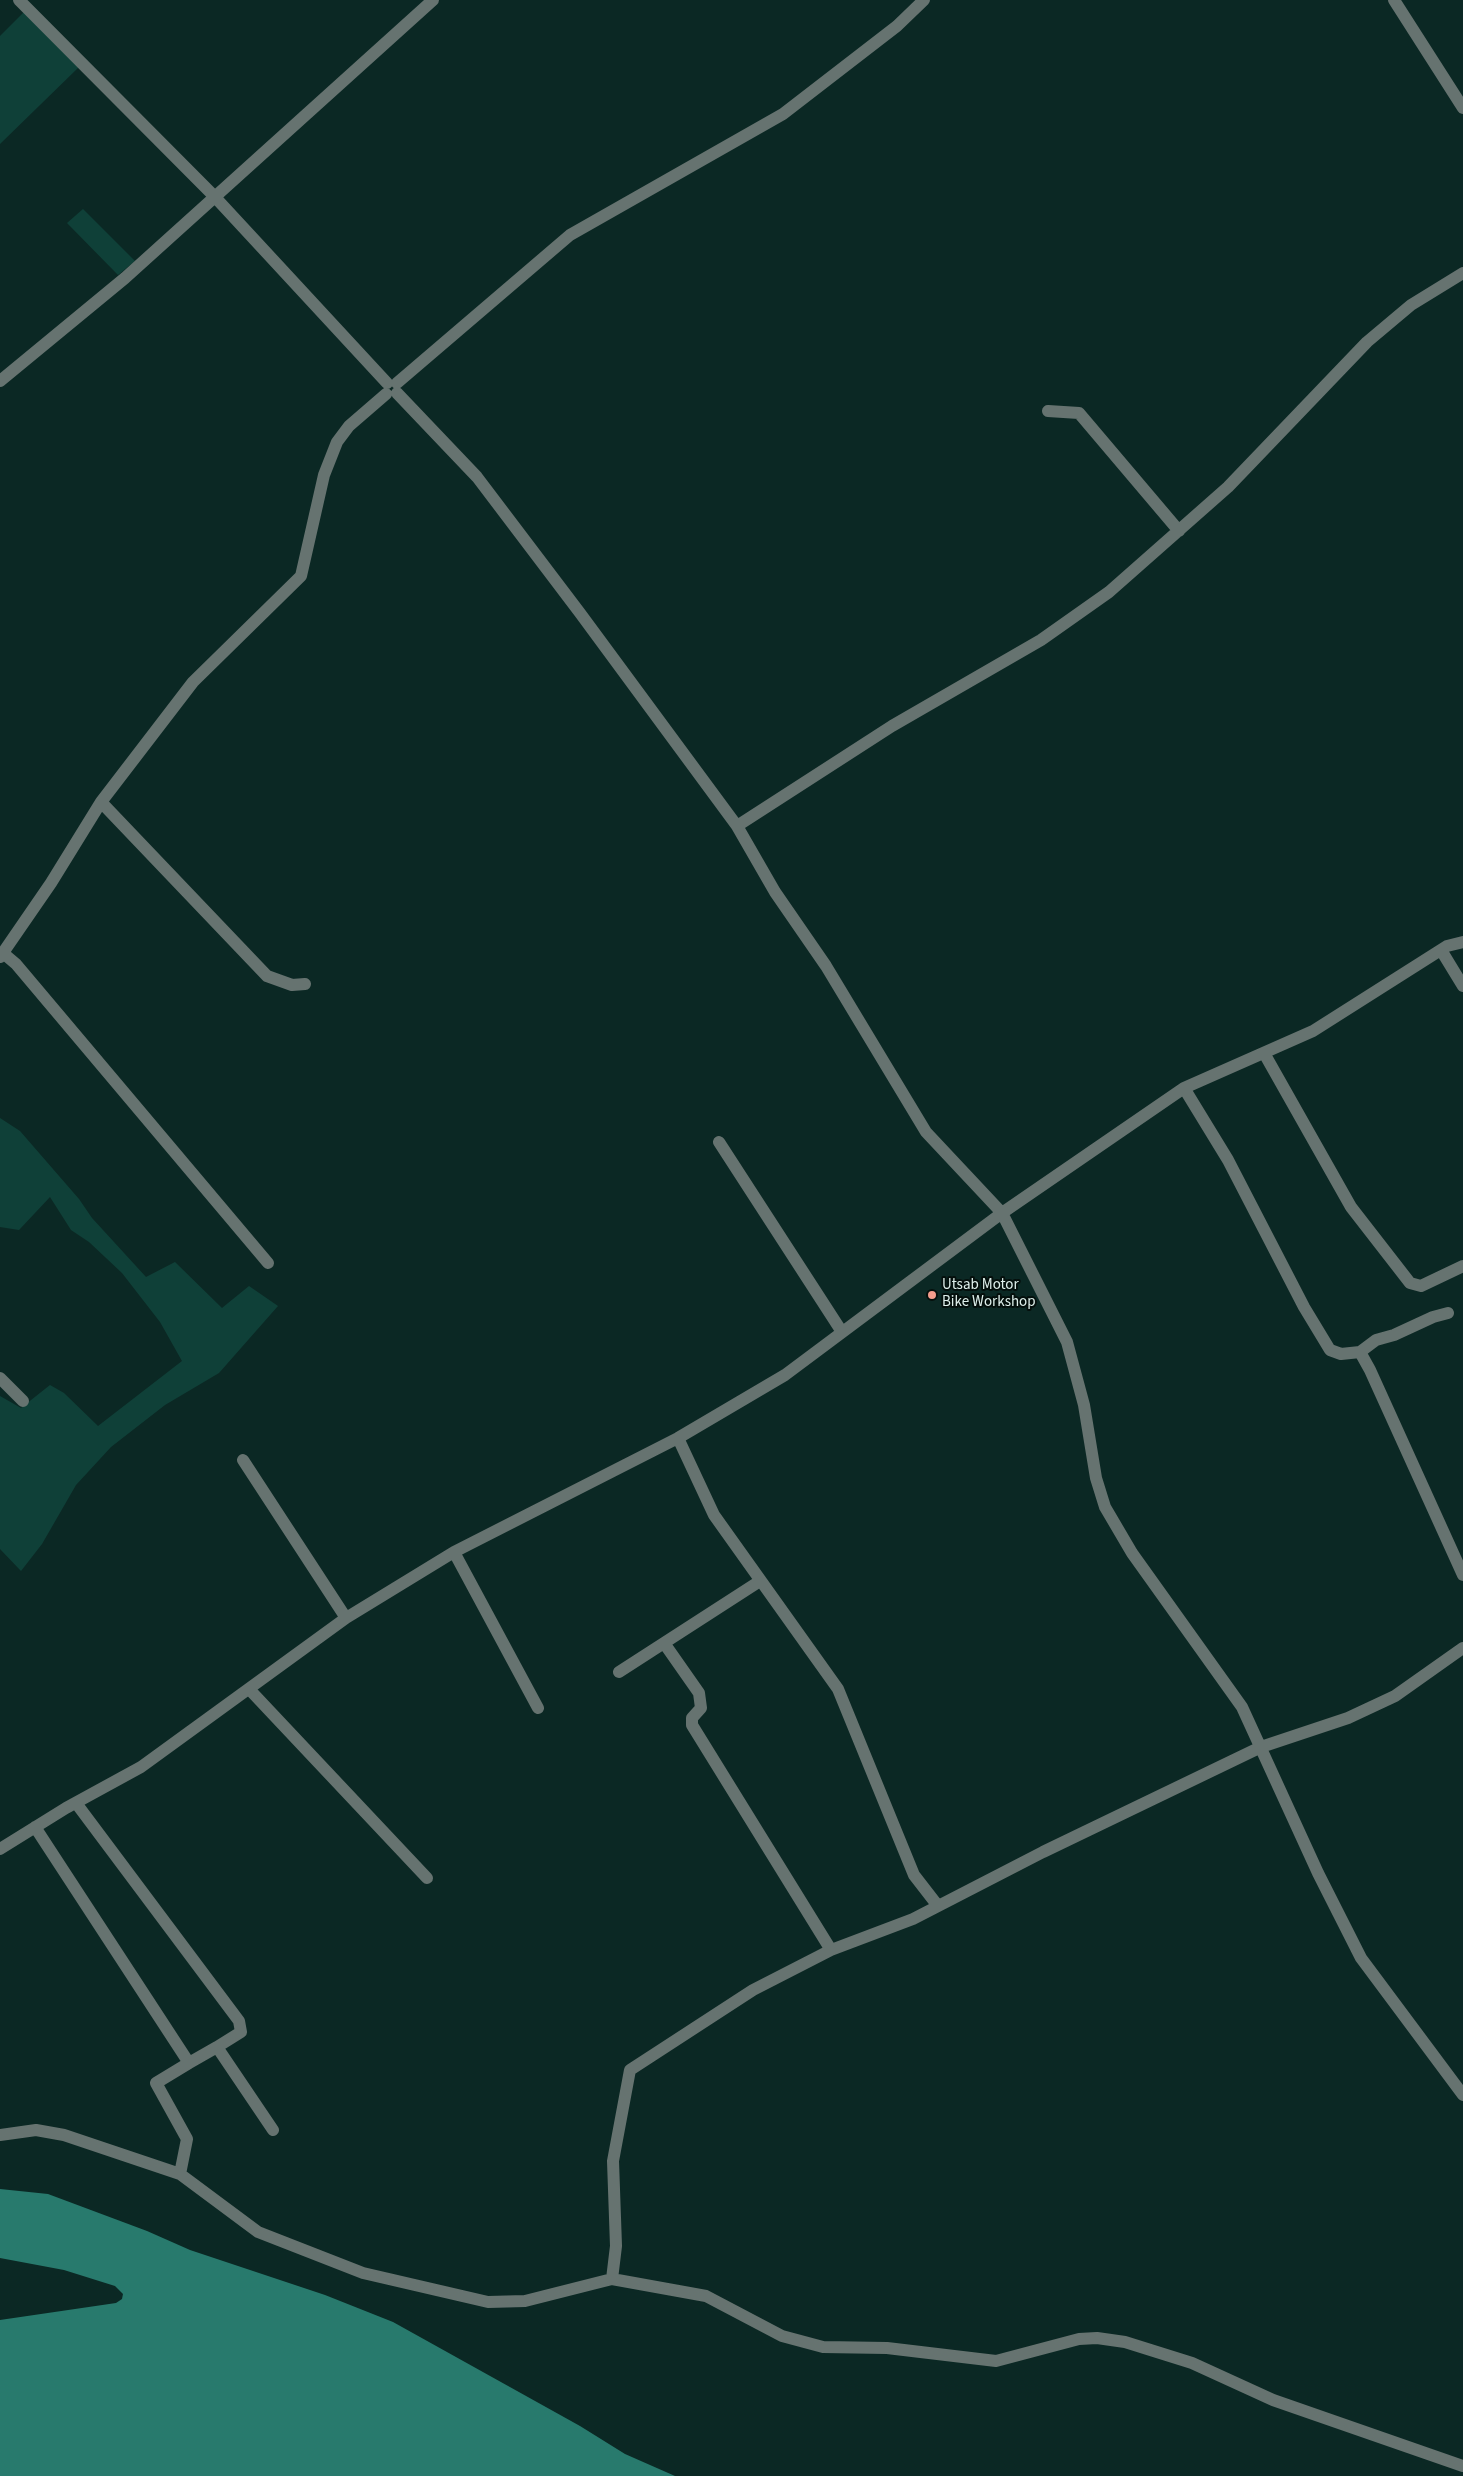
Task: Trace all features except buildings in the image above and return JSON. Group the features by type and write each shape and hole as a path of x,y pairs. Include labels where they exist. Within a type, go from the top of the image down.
{"street":[{"path":"20,0 214,196 477,477 737,826 775,892 826,966 926,1132 1002,1213 1068,1342 1084,1405 1096,1478 1105,1507 1132,1553 1242,1707 1318,1873 1361,1958 1463,2095"},
{"path":"0,381 125,278 433,0"},
{"path":"268,1263 16,964 2,955 51,883 101,802 193,682 301,576 324,475 337,442 349,426 570,235 782,114 897,26 924,0"},
{"path":"1394,0 1463,108"},
{"path":"737,826 892,726 1041,640 1109,592 1228,486 1367,342 1412,305 1463,273"},
{"path":"1048,411 1079,413 1179,531"},
{"path":"101,802 267,976 292,984 305,984"},
{"path":"0,1849 76,1803 141,1767 346,1618 454,1552 678,1438 785,1374 1002,1213 1184,1088 1314,1031 1441,950 1463,942"},
{"path":"1441,950 1463,986"},
{"path":"1264,1053 1351,1207 1410,1283 1421,1286 1463,1266"},
{"path":"1184,1088 1228,1160 1304,1307 1330,1350 1341,1354 1360,1352 1376,1340 1394,1335 1433,1317 1448,1313"},
{"path":"719,1142 842,1332"},
{"path":"1360,1352 1370,1370 1463,1575"},
{"path":"0,1378 22,1401"},
{"path":"678,1438 714,1516 838,1689 914,1875 938,1906"},
{"path":"243,1460 346,1618"},
{"path":"454,1552 538,1708"},
{"path":"619,1672 760,1581"},
{"path":"664,1643 699,1693 701,1708 692,1718 692,1725 832,1950"},
{"path":"612,2279 616,2246 613,2161 630,2070 753,1990 832,1950 913,1919 1043,1852 1261,1747 1348,1718 1395,1696 1463,1648"},
{"path":"249,1689 427,1878"},
{"path":"76,1803 240,2021 241,2032 156,2083 187,2140 180,2174"},
{"path":"35,1827 189,2063"},
{"path":"217,2047 273,2130"},
{"path":"0,2136 36,2130 64,2136 180,2174 258,2232 363,2273 488,2302 525,2301 612,2279 706,2296 731,2311 782,2336 823,2347 887,2348 996,2361 1079,2339 1097,2338 1125,2342 1192,2363 1228,2377 1273,2400 1463,2466"}],"shaded area":[{"path":"25,11 79,67 0,144 0,36"},
{"path":"83,209 135,261 118,275 67,223"},
{"path":"0,1118 20,1131 79,1199 92,1218 146,1277 175,1262 222,1308 249,1286 278,1306 219,1373 165,1405 111,1447 76,1485 42,1544 21,1571 0,1549 0,1396 21,1408 50,1385 64,1393 98,1426 182,1361 160,1322 122,1273 89,1242 71,1230 50,1197 19,1230 0,1227"},
{"path":"0,2189 48,2194 147,2231 190,2250 325,2295 393,2322 580,2426 625,2454 675,2476 0,2476 0,2320 116,2303 122,2299 123,2294 115,2286 64,2270 0,2258"}],"place":[{"name":"Utsab Motor Bike Workshop","path":"932,1295"}]}
